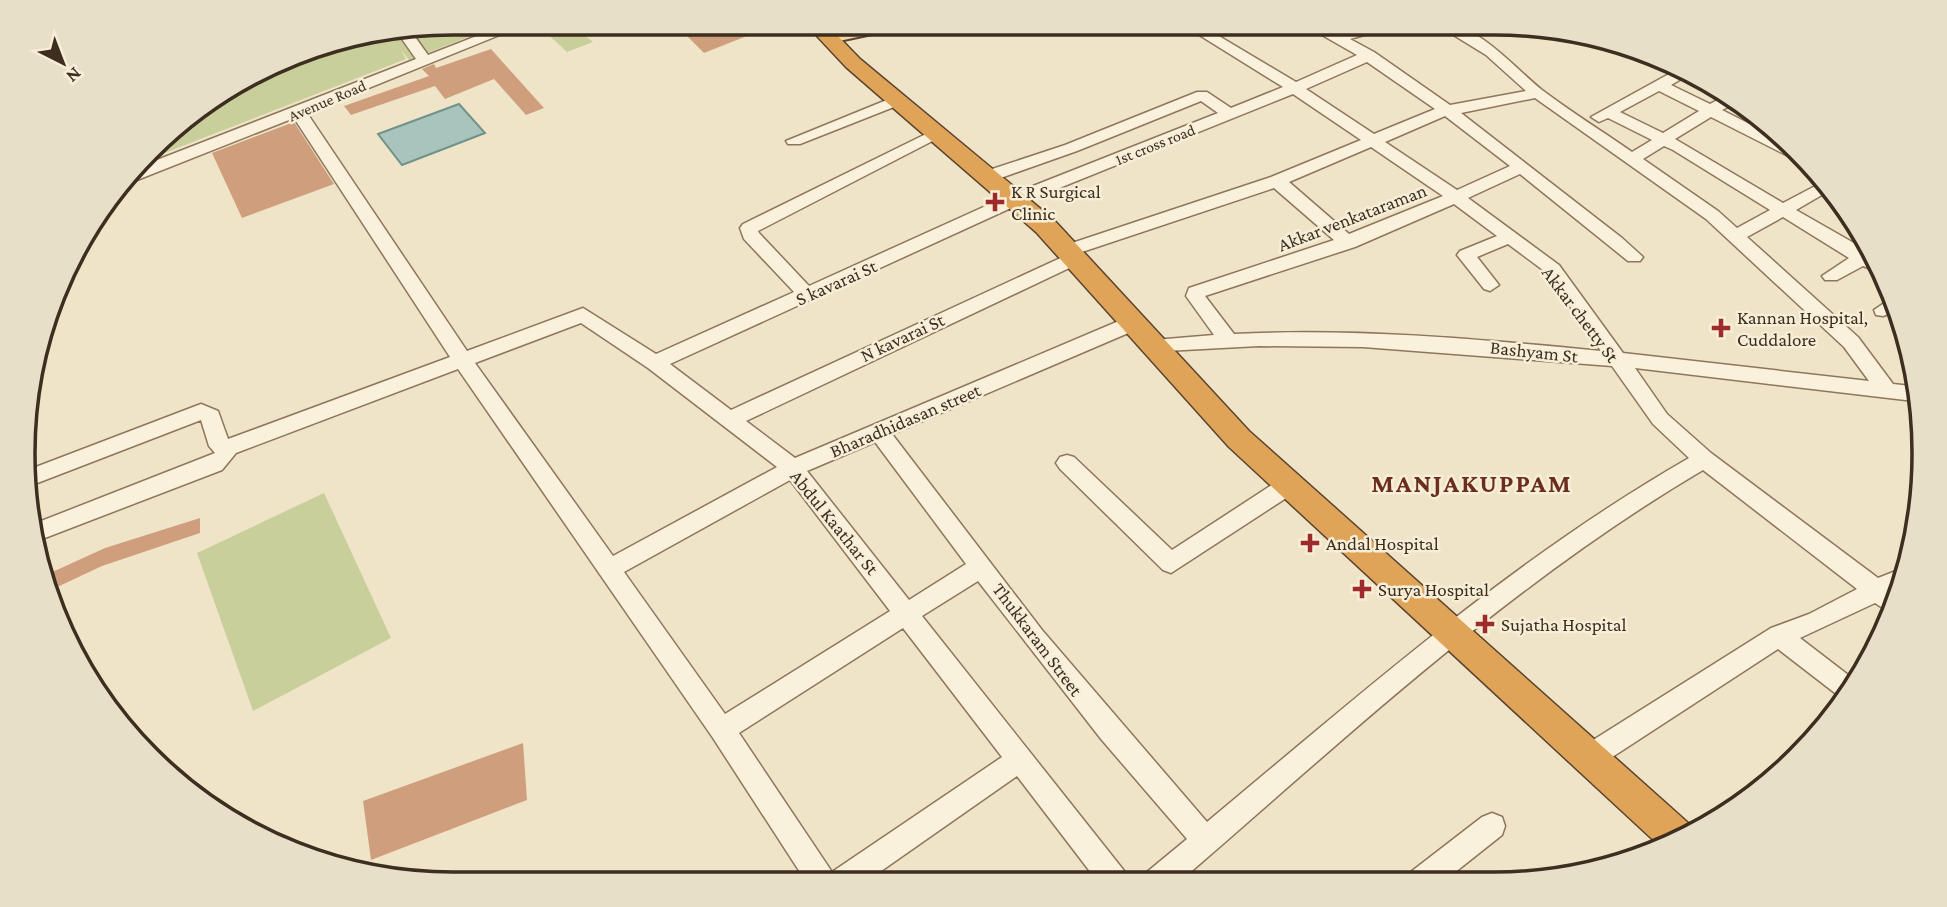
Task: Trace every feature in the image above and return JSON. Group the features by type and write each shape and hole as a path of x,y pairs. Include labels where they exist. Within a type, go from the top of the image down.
{"highway":[{"path":"842,35 899,100 1016,199 1073,254 1239,439 1673,832"}],"street":[{"name":"Avenue Road","path":"146,170 299,113 490,35"},
{"name":"Akkar chetty St","path":"1207,35 1294,88 1368,141 1457,198 1553,269 1660,419 1704,459 1886,597"},
{"path":"1333,35 1369,55 1446,110 1634,257"},
{"path":"1339,38 1349,35"},
{"path":"1462,35 1491,52 1537,93 1712,215 1851,342 1886,390"},
{"path":"409,38 424,60"},
{"name":"1st cross road","path":"1016,199 1294,88 1369,55"},
{"path":"1581,124 1610,113 1675,76"},
{"path":"1660,85 1773,143"},
{"name":"N kavarai St","path":"729,420 1073,254 1278,181 1446,110 1505,102 1537,93"},
{"path":"989,176 1071,148 1202,95 1229,114"},
{"path":"794,141 899,100"},
{"path":"1631,159 1722,104"},
{"path":"299,113 465,361 722,730 816,872"},
{"path":"1610,113 1663,140 1862,256"},
{"path":"807,295 750,235 749,228 938,134"},
{"name":"Akkar venkataraman","path":"1227,339 1195,296 1196,292 1349,243 1457,198 1521,167"},
{"path":"1278,181 1349,243"},
{"path":"1736,236 1818,190"},
{"name":"S kavarai St","path":"655,363 1016,199"},
{"path":"1490,285 1466,255 1510,237"},
{"path":"1831,276 1866,262"},
{"name":"Abdul Kaathar St","path":"465,361 583,315 655,363 793,468 1107,872"},
{"name":"Bharadhidasan street","path":"608,569 793,468 1133,323"},
{"name":"Bashyam St","path":"1154,347 1227,339 1428,341 1615,359 1907,393"},
{"path":"36,476 201,412 211,416 219,446 229,447 465,361"},
{"name":"Thukkaram Street","path":"879,432 1034,637 1110,732 1205,839"},
{"path":"42,530 215,464 223,458 229,447"},
{"path":"1168,872 1452,634 1586,531 1704,459"},
{"path":"1067,463 1171,562 1289,485"},
{"path":"722,730 982,566"},
{"path":"1591,756 1779,635 1886,597"},
{"path":"1779,635 1842,685"},
{"path":"856,872 1020,759"},
{"path":"1433,872 1492,826"}],"green space":[{"path":"473,35 409,60 401,50 406,59 162,154 199,121 244,91 319,57 399,39"},
{"path":"549,35 585,35 593,42 567,52"},
{"path":"324,493 391,638 253,711 197,553"}],"water":[{"path":"459,104 485,133 402,165 378,134"}],"building":[{"path":"686,35 749,35 704,53"},
{"path":"491,49 544,108 526,115 494,79 445,99 435,86 351,115 344,106 429,76 422,69 434,64 436,68"},
{"path":"294,122 334,184 242,218 212,153"},
{"path":"200,518 200,533 102,566 57,587 52,572 105,548"},
{"path":"523,743 527,800 371,860 363,801"}],"place":[{"name":"K R Surgical Clinic","path":"995,202"},
{"name":"Kannan Hospital, Cuddalore","path":"1721,328"},
{"name":"Andal Hospital","path":"1310,543"},
{"name":"Surya Hospital","path":"1362,589"},
{"name":"Sujatha Hospital","path":"1485,624"}],"district":[{"name":"MANJAKUPPAM","path":"1472,483"}]}
